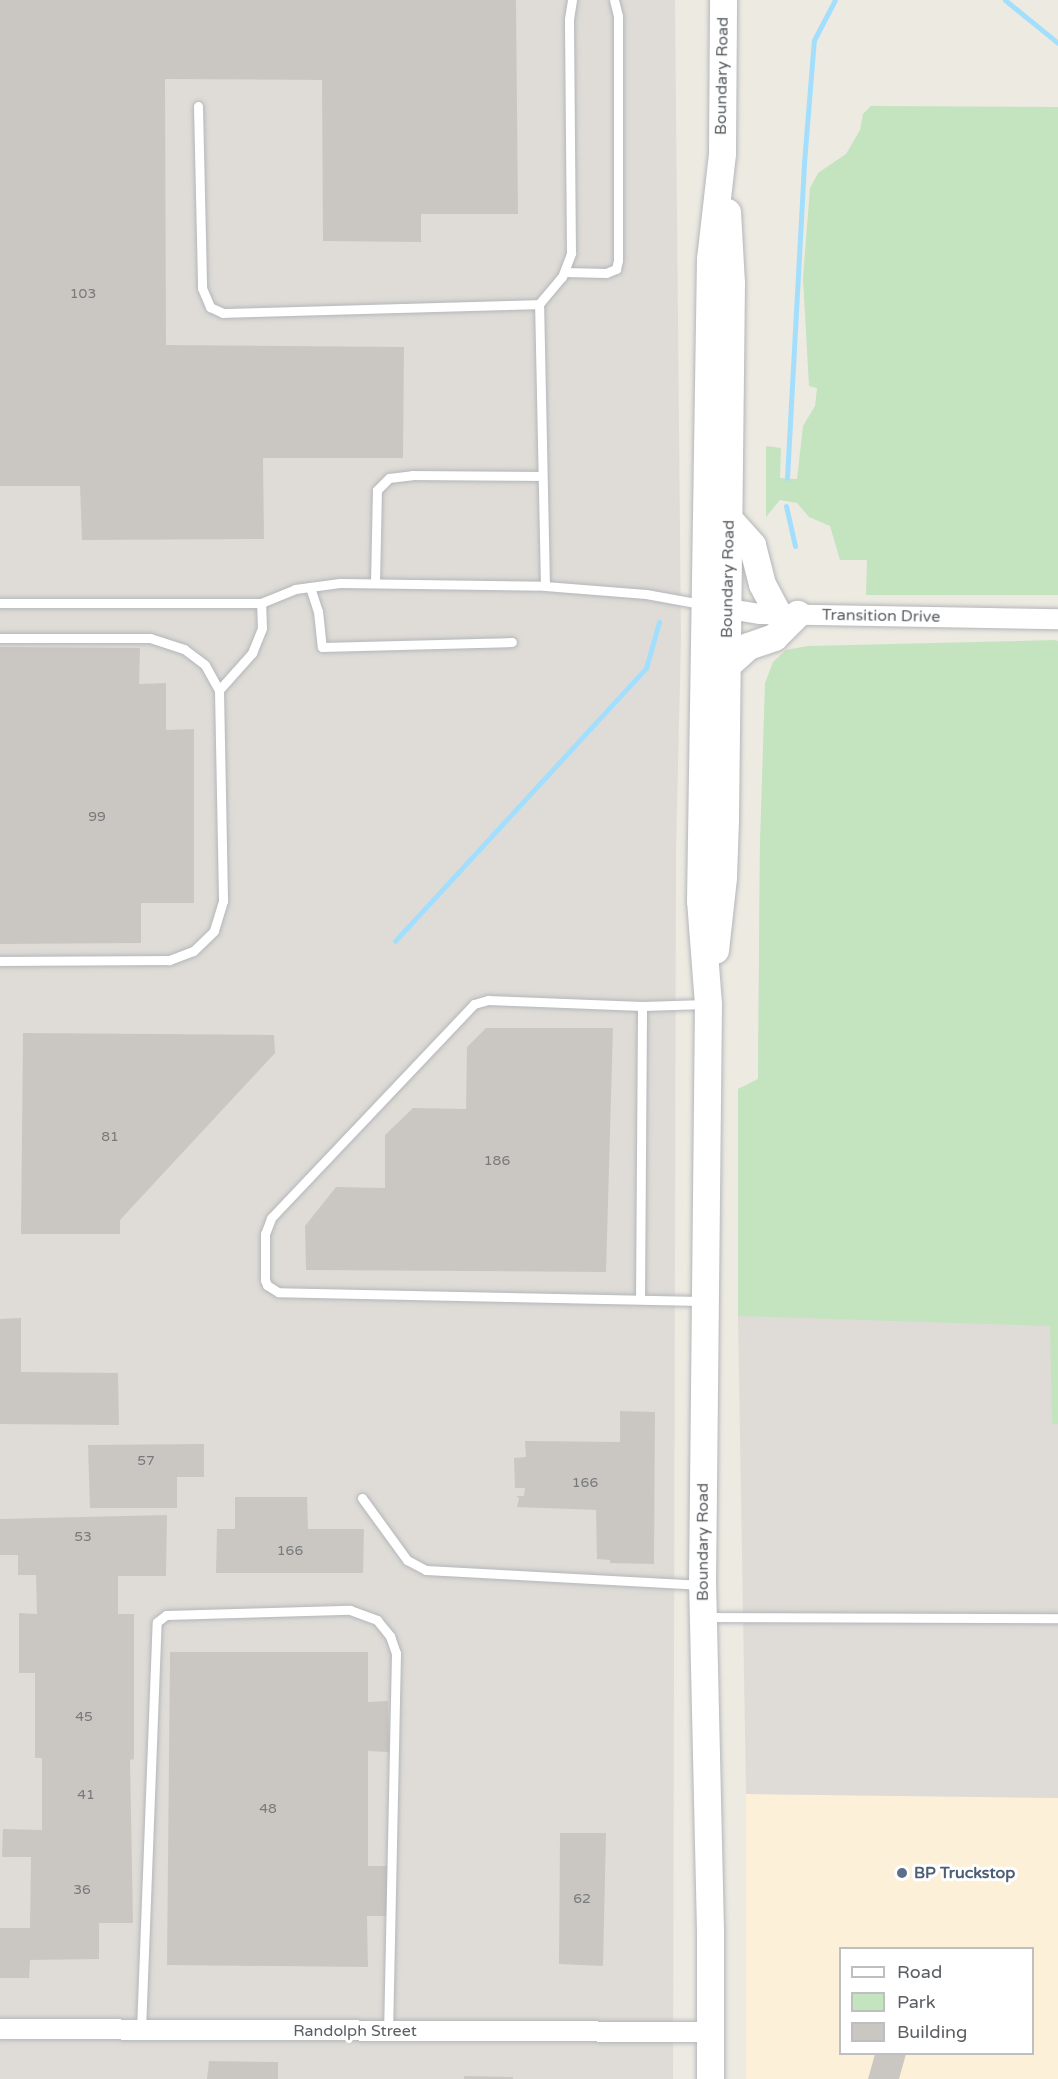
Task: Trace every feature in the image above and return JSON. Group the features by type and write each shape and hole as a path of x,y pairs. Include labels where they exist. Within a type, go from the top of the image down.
{"main road":[{"name":"Boundary Road","path":"708,1004 723,877 727,665 716,607 728,518 731,255 722,153 723,0"},
{"name":"Boundary Road","path":"710,2079 711,1931 702,1585 708,1004 700,901 716,607 710,259 722,153"},
{"path":"727,665 748,646 774,637 788,614 762,584 752,545 728,518"}],"street":[{"name":"Transition Drive","path":"716,607 788,614 1058,620"},
{"name":"Randolph Street","path":"0,2030 710,2032"}],"lane":[{"path":"545,586 538,304 565,272 571,253 569,13 572,0"},
{"path":"565,272 606,273 616,269 618,260 618,16 614,0"},
{"path":"198,106 202,288 210,307 223,313 538,304"},
{"path":"375,583 377,490 389,478 542,476"},
{"path":"0,603 261,603 295,589 340,583 375,583 545,586 646,594 716,607"},
{"path":"310,587 318,611 322,647 512,642"},
{"path":"219,690 252,653 262,627 261,603"},
{"path":"0,638 150,638 184,649 205,665 219,690 223,901 214,931 193,951 169,960 0,961"},
{"path":"705,1301 278,1292 267,1285 265,1280 265,1234 271,1218 474,1004 488,1000 642,1006 708,1004"},
{"path":"640,1299 642,1006"},
{"path":"362,1498 407,1560 426,1570 702,1585"},
{"path":"141,2030 157,1622 166,1615 350,1611 377,1620 390,1636 396,1653 388,2031"},
{"path":"703,1617 1058,1618"}],"shaded area":[{"path":"0,0 675,0 681,639 676,852 673,2079 0,2079"},
{"path":"1058,841 1058,1798 746,1794 738,1316 738,1089 758,1079 760,842"},
{"name":"BP Truckstop","path":"746,1794 1058,1798 1058,2079 746,2079"}],"green space":[{"path":"871,106 1058,107 1058,595 866,595 867,560 840,560 830,526 809,517 797,503 780,500 766,517 766,446 781,448 780,478 797,479 803,426 815,406 817,388 809,386 803,278 810,188 818,173 846,154 860,130 863,114"},
{"path":"1058,641 1058,1424 1052,1424 1050,1326 738,1316 738,1089 758,1079 760,842 765,683 773,662 786,650 808,646"}],"building":[{"path":"0,0 516,0 518,214 421,214 421,242 323,241 322,80 165,79 166,345 404,347 403,458 263,458 264,539 82,540 80,486 0,486"},
{"path":"0,647 140,648 139,684 166,683 166,730 194,729 194,903 141,903 141,943 0,944"},
{"path":"486,1028 613,1028 606,1272 306,1270 305,1226 336,1187 385,1188 385,1135 413,1108 466,1109 467,1047"},
{"path":"23,1033 274,1035 275,1053 120,1220 120,1234 21,1234"},
{"path":"21,1318 21,1372 118,1373 119,1425 0,1424 0,1319"},
{"path":"620,1411 655,1412 654,1564 610,1563 610,1560 597,1559 596,1510 517,1507 519,1498 516,1496 524,1496 525,1488 515,1488 514,1458 526,1457 525,1441 620,1442"},
{"path":"204,1444 204,1477 177,1477 177,1508 90,1508 88,1445"},
{"path":"235,1497 307,1497 308,1529 364,1529 363,1573 216,1573 217,1529 235,1529"},
{"path":"167,1515 166,1576 118,1576 118,1614 134,1614 134,1759 130,1760 133,1923 99,1923 99,1959 30,1960 29,1978 0,1978 0,1928 30,1928 31,1857 2,1857 3,1829 42,1830 42,1758 35,1758 35,1673 19,1673 19,1613 37,1614 36,1575 18,1575 18,1555 0,1555 0,1519"},
{"path":"170,1652 368,1652 368,1702 388,1701 389,1752 368,1751 368,1866 388,1866 389,1916 367,1916 368,1967 167,1965"},
{"path":"560,1833 606,1833 603,1966 559,1964"},
{"path":"875,2055 906,2055 899,2079 868,2079"},
{"path":"209,2061 278,2062 278,2079 207,2079"},
{"path":"464,2076 513,2077 513,2079 464,2079"}],"waterway":[{"path":"787,478 804,163 814,40 835,0"},
{"path":"1005,0 1058,43"},
{"path":"786,506 795,546"},
{"path":"395,941 646,668 659,622"}],"place":[{"name":"BP Truckstop","path":"902,1873"}]}
